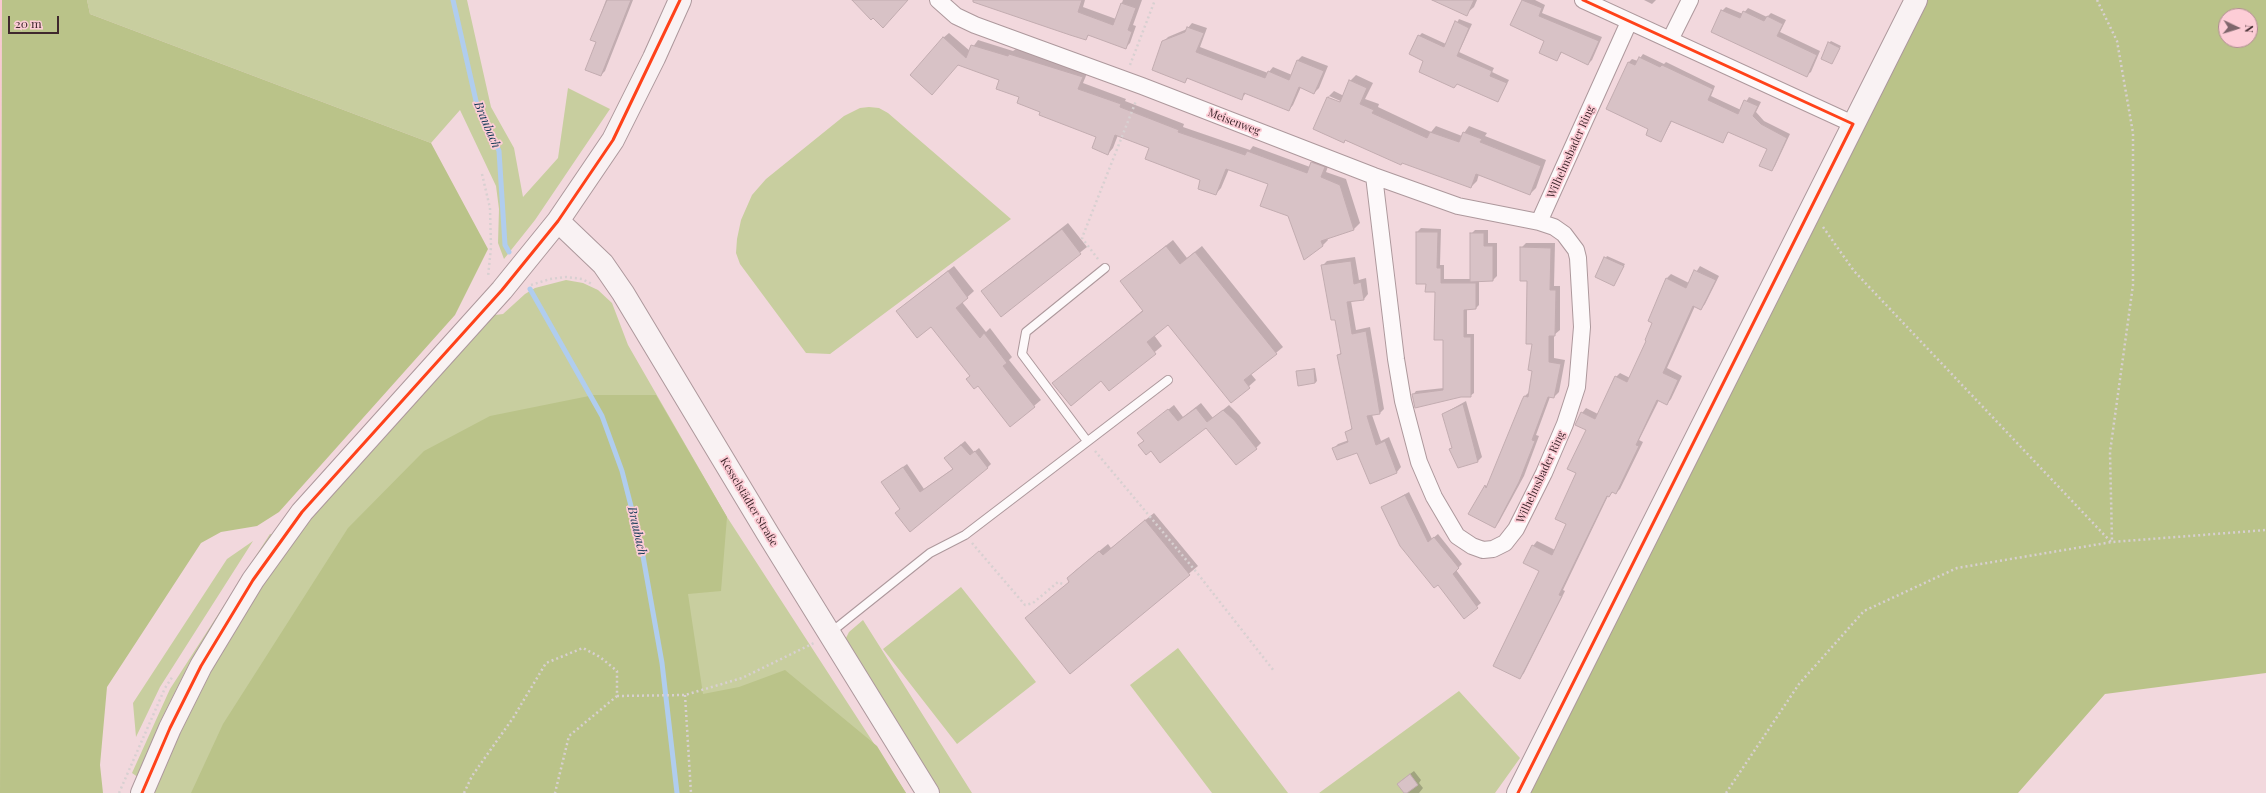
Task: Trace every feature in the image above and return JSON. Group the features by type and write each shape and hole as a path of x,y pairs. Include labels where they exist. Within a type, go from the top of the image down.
{"main road":[{"path":"142,793 170,728 201,666 228,618 281,540 312,501 502,290 558,221 614,140 654,58 680,0"},
{"path":"1518,793 1916,0"},
{"name":"Kesselstädter Straße","path":"558,221 603,264 623,293 824,637 928,793"}],"street":[{"name":"Meisenweg","path":"938,0 956,16 975,25 1142,86 1374,176 1458,206 1539,222"},
{"path":"1583,0 1853,124"},
{"path":"1670,40 1690,0"},
{"name":"Wilhelmsbader Ring","path":"1374,176 1396,359 1410,432 1434,497 1457,536 1465,542 1483,550 1493,549 1505,543 1516,529 1566,424 1577,387 1582,327 1578,258 1576,250 1564,234 1554,227 1539,222 1629,22"}],"lane":[{"path":"1087,441 1022,354 1026,332 1105,268"},
{"path":"824,637 930,553 965,535 1168,380"}],"path":[{"path":"1125,80 1155,0"},
{"path":"2097,0 2117,41 2133,133 2133,284 2110,452 2112,542"},
{"path":"1105,268 1082,238 1142,86"},
{"path":"482,174 490,208 491,247 487,282 502,290"},
{"path":"1811,207 1854,271 2112,542"},
{"path":"528,287 550,279 566,278 582,279 594,284"},
{"path":"1087,441 1151,516 1274,671"},
{"path":"1726,793 1798,684 1864,611 1957,568 2112,542 2266,530"},
{"path":"965,535 1025,605 1033,603 1058,582 1065,585"},
{"path":"555,793 569,736 617,696 672,697 685,695 742,678 824,637"},
{"path":"464,793 472,776 513,718 546,663 583,648 600,657 617,671 617,696"},
{"path":"685,695 691,793"}],"shaded area":[{"path":"0,0 2,0 0,296"}],"green space":[{"path":"2,0 87,0 90,14 431,143 488,249 455,315 279,512 257,526 221,532 201,543 107,687 100,765 103,793 0,793"},
{"path":"87,0 467,0 491,107 514,148 523,197 558,158 568,88 610,109 535,220 504,259 498,243 499,209 496,186 460,110 431,143 90,14"},
{"path":"1925,0 2266,0 2266,673 2105,694 2018,793 1529,793"},
{"path":"860,108 879,108 888,113 1011,219 830,354 806,353 740,264 736,253 741,220 752,195 766,179 844,116"},
{"path":"566,280 583,283 598,290 612,303 628,345 727,517 906,793 150,793 191,697 285,543 487,316 503,314 525,294 535,288"},
{"path":"594,395 656,395 727,517 721,591 688,594 703,694 739,687 785,670 877,746 906,793 191,793 223,724 348,528 424,451 490,416"},
{"path":"270,534 277,535 142,780 132,773 170,689"},
{"path":"253,541 160,687 136,737 133,703 227,559"},
{"path":"961,587 1036,682 957,744 883,649"},
{"path":"863,620 972,793 940,793 845,640 849,632"},
{"path":"1178,648 1288,793 1212,793 1130,685"},
{"path":"1459,691 1520,758 1495,793 1319,793"}],"building":[{"path":"607,0 631,0 601,76 585,70 596,42 590,40"},
{"path":"852,0 908,0 883,28 873,18 871,20"},
{"path":"973,0 1082,0 1078,12 1113,25 1121,3 1136,8 1128,30 1132,32 1126,49 1088,35 1086,40 1070,35 973,2"},
{"path":"1432,0 1474,0 1467,16"},
{"path":"1522,0 1542,8 1539,16 1599,41 1588,65 1561,52 1557,61 1539,53 1544,41 1510,25"},
{"path":"1721,10 1740,18 1743,11 1764,21 1767,16 1783,24 1777,36 1817,55 1807,77 1711,32"},
{"path":"1455,21 1469,28 1457,56 1492,71 1490,76 1507,83 1498,102 1457,84 1454,88 1419,72 1423,61 1409,54 1418,35 1444,47"},
{"path":"1187,27 1204,33 1196,52 1265,78 1268,71 1289,80 1297,60 1324,71 1314,94 1299,87 1289,111 1244,93 1242,100 1187,78 1185,83 1152,70 1162,41 1185,32"},
{"path":"943,37 966,58 971,45 1008,56 1009,54 1083,77 1078,89 1121,104 1120,107 1179,130 1178,132 1245,155 1247,151 1307,173 1311,162 1325,167 1321,177 1340,185 1354,230 1321,241 1323,246 1304,260 1288,216 1260,206 1268,184 1226,169 1216,195 1198,189 1200,180 1145,159 1149,148 1115,135 1108,155 1092,148 1096,137 1039,115 1040,112 1017,103 1019,97 996,89 999,80 958,65 932,95 910,75"},
{"path":"1828,42 1840,48 1832,64 1821,59"},
{"path":"1639,57 1660,67 1662,65 1713,89 1708,100 1738,114 1744,100 1758,106 1753,116 1761,124 1787,138 1772,171 1759,166 1767,149 1728,132 1723,143 1671,121 1661,142 1646,135 1648,129 1606,109 1628,62 1635,65"},
{"path":"1349,80 1367,88 1360,104 1374,110 1372,113 1427,138 1430,132 1459,142 1463,132 1482,139 1480,142 1541,166 1530,195 1476,174 1471,188 1402,163 1401,165 1345,140 1344,143 1313,129 1327,97 1340,102"},
{"path":"1062,229 1081,254 1001,317 981,291"},
{"path":"1416,232 1438,232 1437,268 1441,268 1441,283 1476,283 1476,309 1464,310 1464,337 1471,337 1471,397 1461,397 1415,408 1412,394 1443,390 1443,340 1434,340 1435,292 1425,292 1426,284 1416,284"},
{"path":"1470,233 1484,233 1484,246 1493,246 1493,281 1470,282"},
{"path":"1166,246 1180,264 1195,252 1277,354 1244,380 1250,388 1231,403 1168,325 1147,342 1156,354 1109,391 1101,381 1071,406 1052,383 1143,311 1120,281"},
{"path":"1520,247 1551,248 1550,290 1556,290 1555,336 1549,336 1549,362 1561,364 1554,398 1548,397 1532,440 1535,441 1519,482 1495,528 1468,514 1485,485 1486,488 1522,400 1524,396 1528,397 1532,371 1528,370 1532,344 1526,344 1527,281 1520,281"},
{"path":"1604,257 1624,266 1614,286 1595,277"},
{"path":"1351,261 1354,284 1361,282 1364,300 1347,302 1352,334 1366,331 1380,414 1367,416 1376,445 1385,441 1397,473 1370,484 1357,453 1337,460 1332,448 1348,442 1345,432 1352,429 1337,355 1341,354 1335,320 1331,320 1321,265"},
{"path":"1694,270 1716,280 1701,310 1693,306 1663,373 1678,380 1667,405 1657,400 1636,445 1639,446 1616,494 1612,492 1609,497 1607,496 1559,595 1562,596 1520,679 1493,666 1539,571 1523,563 1532,545 1552,555 1566,524 1555,519 1576,473 1567,469 1586,430 1575,425 1581,412 1595,419 1615,376 1627,382 1646,341 1645,340 1652,323 1648,321 1666,278 1686,288"},
{"path":"948,271 968,298 956,308 980,338 984,333 1007,363 1003,366 1035,407 1010,427 978,386 974,389 966,379 970,376 931,327 917,338 896,311"},
{"path":"1314,369 1315,383 1298,386 1296,371"},
{"path":"1463,404 1478,462 1458,468 1449,449 1452,448 1442,414"},
{"path":"1196,408 1207,422 1223,410 1234,420 1257,449 1236,465 1206,428 1160,463 1151,451 1146,455 1138,445 1144,441 1137,433 1168,409 1178,421"},
{"path":"961,445 970,455 975,451 988,468 910,532 895,513 900,509 881,482 903,467 920,492 953,469 944,458"},
{"path":"1405,495 1428,542 1434,537 1459,568 1453,574 1478,608 1464,619 1438,585 1434,588 1400,546 1381,507"},
{"path":"1145,520 1190,575 1070,674 1025,618 1069,582 1067,578 1099,551 1103,555"},
{"path":"1410,774 1418,785 1407,793 1404,793 1397,784"}],"waterway":[{"name":"Braubach","path":"453,0 476,101 499,151 505,245 509,252"},
{"name":"Braubach","path":"530,289 602,416 622,471 641,545 662,663 677,793"}],"transit line":[{"path":"142,793 170,728 201,666 253,580 302,512 502,290 558,221 613,140 680,0"},
{"path":"1583,0 1853,124"},
{"path":"1518,793 1853,124"}]}
